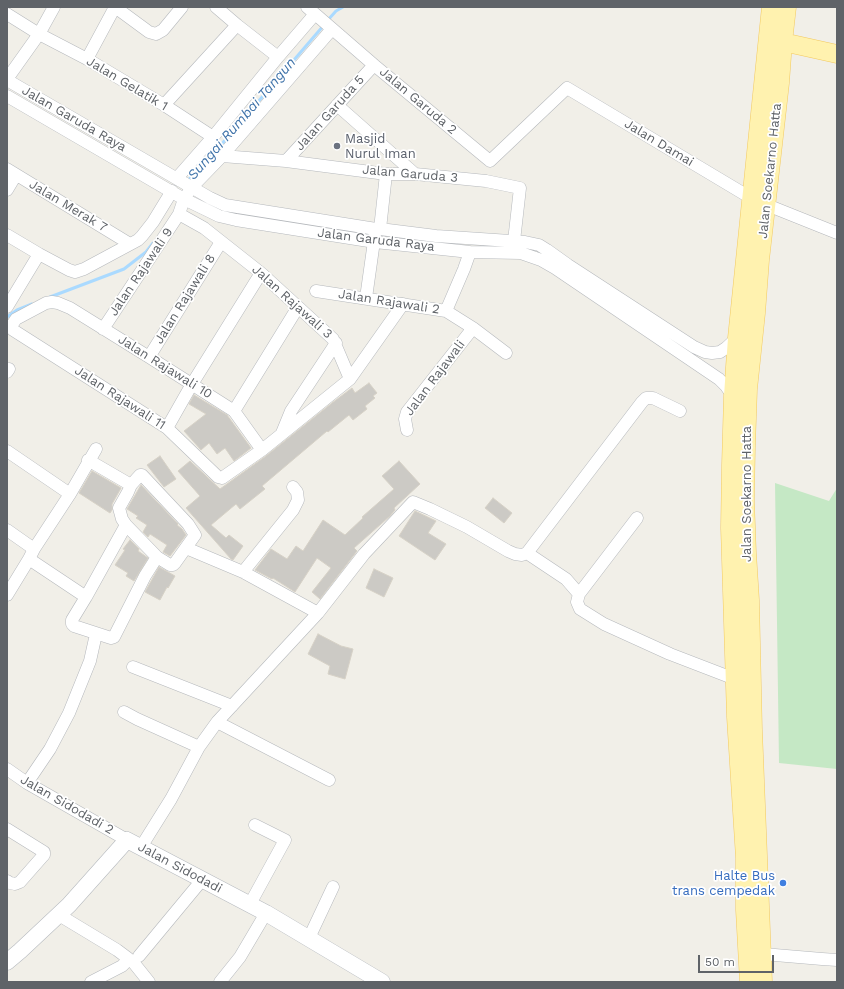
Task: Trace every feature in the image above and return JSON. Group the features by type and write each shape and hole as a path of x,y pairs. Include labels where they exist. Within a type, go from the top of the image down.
{"main road":[{"name":"Jalan Soekarno Hatta","path":"749,982 745,910 745,858 735,679 745,500 748,389 760,260 759,201 771,7"},
{"name":"Jalan Soekarno Hatta","path":"764,982 753,730 740,590 730,528 733,396 737,338 780,83 787,7"},
{"path":"783,42 837,54"}],"street":[{"path":"7,79 39,34 54,7"},
{"path":"87,60 115,7 149,32 156,34 162,30 182,7"},
{"path":"216,7 278,58"},
{"name":"Jalan Gelatik 1","path":"7,14 39,34 164,105 213,137"},
{"path":"7,235 68,270 75,272 84,269 138,240 177,195 183,182 213,137 278,58 321,19"},
{"path":"183,182 222,156 321,19"},
{"name":"Jalan Garuda 2","path":"321,19 490,161"},
{"path":"164,105 237,25"},
{"name":"Jalan Garuda 5","path":"286,161 374,65"},
{"name":"Jalan Garuda Raya","path":"7,79 210,198 226,205 378,229 436,236 525,242 539,245 694,347 705,352 720,352 737,338"},
{"name":"Jalan Damai","path":"490,161 567,88 759,201 837,233"},
{"name":"Jalan Garuda Raya","path":"7,96 177,195 219,216 375,242 470,252 521,253 541,260 719,379 733,396"},
{"path":"337,105 415,174"},
{"name":"Jalan Garuda 3","path":"222,156 286,161 386,174 415,174 486,181 520,188 514,241"},
{"path":"486,181 490,161"},
{"path":"7,190 12,172"},
{"name":"Jalan Merak 7","path":"12,172 130,244"},
{"path":"366,298 386,174"},
{"name":"Jalan Rajawali 9","path":"103,329 179,214 177,195"},
{"name":"Jalan Rajawali 3","path":"179,214 204,228 261,273 333,338 350,379"},
{"name":"Jalan Rajawali 8","path":"150,357 221,242"},
{"name":"Jalan Rajawali 2","path":"316,291 446,311 470,252"},
{"path":"7,307 39,254"},
{"path":"167,428 192,384 261,273"},
{"name":"Jalan Rajawali 10","path":"52,302 70,308 234,411 262,450"},
{"name":"Jalan Rajawali 11","path":"52,302 46,303 16,319 12,325 13,330 167,428 220,478 262,450"},
{"path":"262,450 350,379 403,304"},
{"path":"234,411 298,306"},
{"path":"446,311 473,328 506,353"},
{"name":"Jalan Rajawali","path":"407,430 404,419 407,412 473,328"},
{"path":"282,434 290,411 336,343"},
{"path":"299,398 303,409 309,412"},
{"path":"134,844 171,799 199,747 217,722 318,613 364,554 413,502 467,527 514,554 522,555 527,552 646,398 653,398 680,411"},
{"path":"7,595 31,554 70,494 96,448"},
{"path":"7,451 70,494"},
{"path":"88,460 130,485"},
{"path":"140,475 142,475 188,524 195,535 173,565 170,565 157,557 126,525 122,519 119,508 128,492 130,485 140,475"},
{"path":"243,572 293,510 298,500 297,492 293,487"},
{"path":"637,518 579,594 577,602 580,609 604,624 670,654 735,679"},
{"path":"126,525 72,620 72,624 108,638 114,637 145,576 157,557"},
{"path":"7,530 31,554 86,597"},
{"path":"186,548 243,572 318,613"},
{"path":"527,552 566,579 579,594"},
{"path":"27,783 50,749 69,713 90,661 96,634"},
{"path":"133,667 232,706"},
{"path":"124,712 199,747"},
{"path":"217,722 329,780"},
{"name":"Jalan Sidodadi 2","path":"7,769 27,783 134,844"},
{"path":"250,904 285,840 255,825"},
{"path":"7,829 44,852 44,855 20,882 15,884 7,881"},
{"name":"Jalan Sidodadi","path":"7,962 134,844 250,904 382,982"},
{"path":"91,982 134,958 202,880"},
{"path":"309,938 333,887"},
{"path":"220,982 240,957 266,913"},
{"path":"59,915 117,950 134,958"},
{"path":"763,954 837,960"},
{"path":"134,958 133,962 149,982"}],"green space":[{"path":"775,483 829,501 837,488 837,769 779,763"}],"building":[{"path":"369,383 377,393 373,396 375,398 365,406 367,409 353,420 349,415 328,432 327,431 262,486 265,489 240,509 236,504 211,525 226,538 229,535 243,546 233,560 231,559 186,508 200,496 178,471 190,461 220,489 266,456 352,388 355,393"},
{"path":"194,395 227,415 251,448 234,461 225,448 217,454 209,443 201,450 184,431 206,414 189,404"},
{"path":"160,456 176,479 164,487 147,465"},
{"path":"399,461 420,484 394,508 395,510 390,516 354,548 357,551 320,599 312,592 331,568 317,558 295,592 273,578 272,579 255,570 271,549 287,559 296,546 303,551 323,520 345,535 363,518 362,517 394,489 382,476"},
{"path":"92,471 121,488 112,504 112,510 110,513 79,493"},
{"path":"141,485 178,524 177,525 186,535 170,556 163,552 167,545 150,534 148,537 143,532 147,525 136,518 138,516 127,509"},
{"path":"493,498 512,513 504,523 485,508"},
{"path":"415,511 436,521 428,533 446,544 435,560 399,536"},
{"path":"130,540 139,549 138,551 148,558 134,581 126,576 128,573 115,565 125,550 123,549"},
{"path":"159,567 175,576 160,600 145,592"},
{"path":"374,569 393,578 384,597 366,588"},
{"path":"318,634 341,646 353,649 345,679 328,674 330,666 308,654"}],"waterway":[{"name":"Sungai Rumbai Tangun","path":"327,21 336,11 343,7"},
{"name":"Sungai Rumbai Tangun","path":"188,183 196,171 208,160 324,25"},
{"name":"Sungai Rumbai Tangun","path":"50,297 124,269 146,252 153,243"},
{"name":"Sungai Rumbai Tangun","path":"7,317 17,310 32,304"}],"place":[{"name":"Masjid Nurul Iman","path":"337,146"},
{"name":"Halte Bus trans cempedak","path":"783,883"}]}
